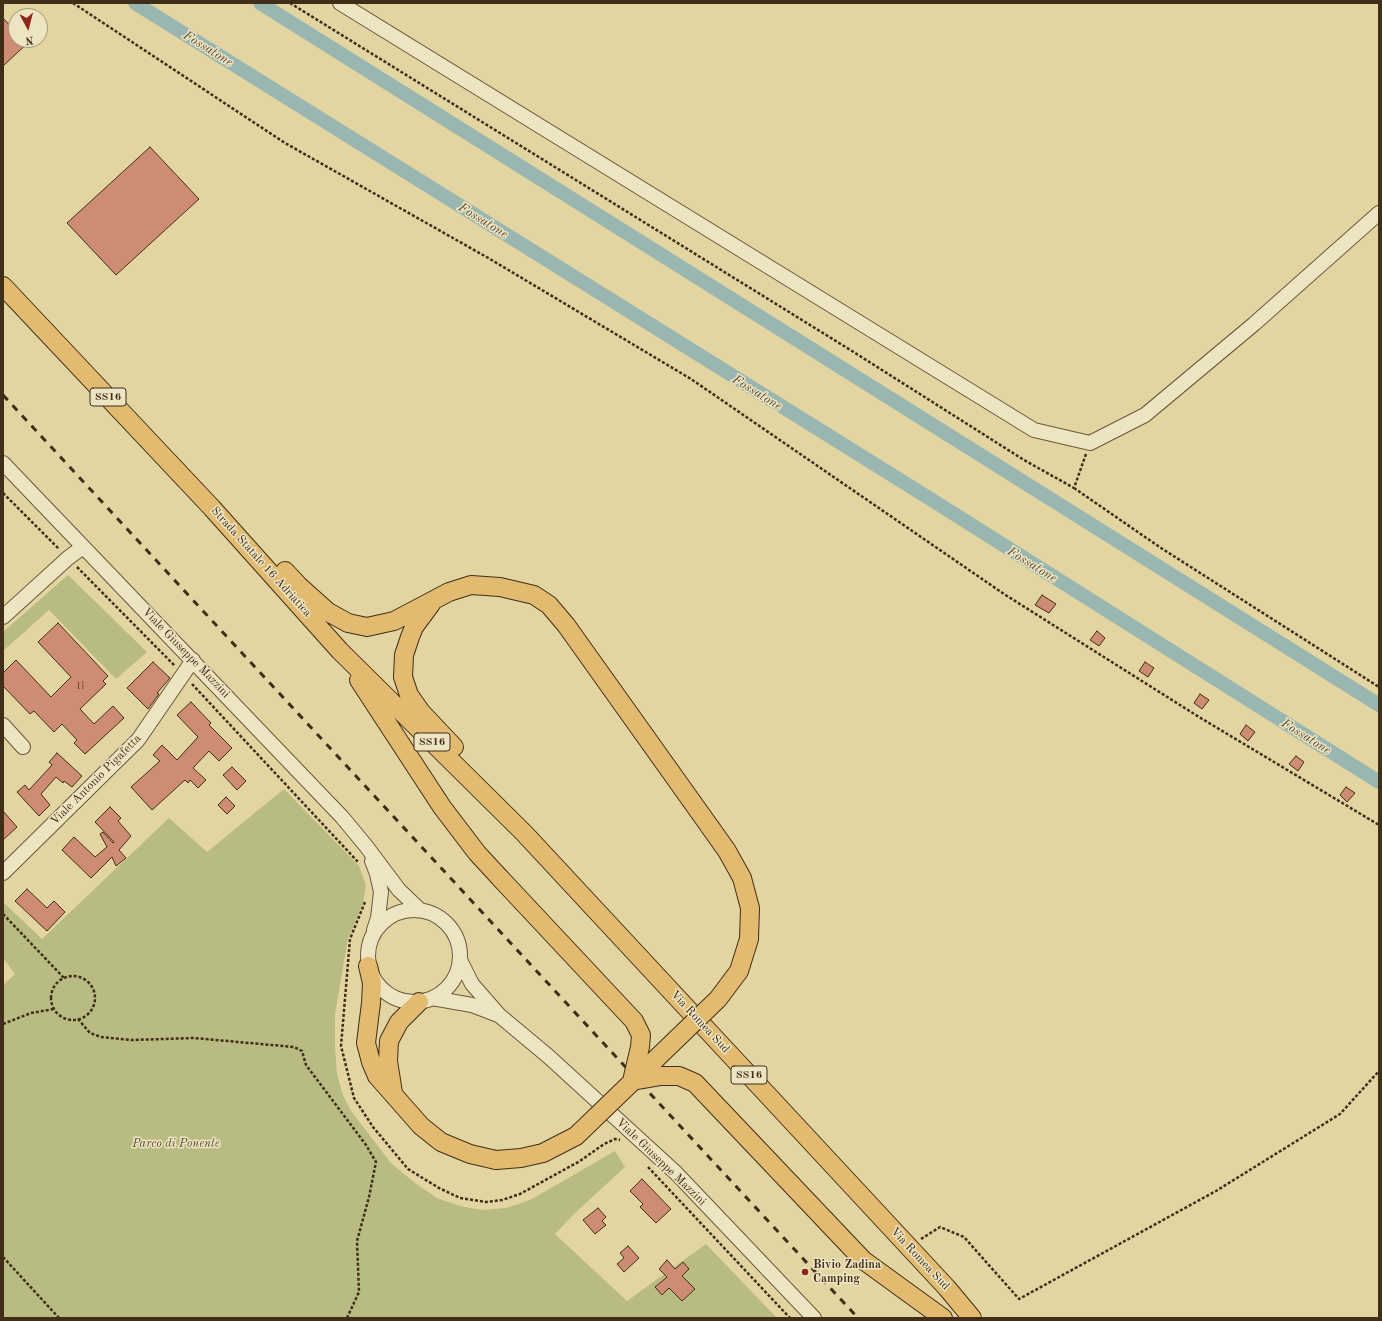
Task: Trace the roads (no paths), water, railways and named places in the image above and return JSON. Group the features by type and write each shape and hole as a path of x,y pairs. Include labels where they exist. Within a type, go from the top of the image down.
{"main road":[{"name":"Strada Statale 16 Adriatica","path":"3,286 212,508 340,651 524,833"},
{"path":"212,508 269,554 298,586 328,612 348,623 367,627 394,621 449,592 471,585 500,587 534,595 549,605 566,625 727,851 742,878 750,908 749,939 739,971 718,1000 576,1136 543,1153 521,1158 496,1160 470,1154 441,1142 421,1126 377,1076 370,1062 366,1043 372,983 368,966"},
{"path":"435,599 414,627 404,655 403,676 409,695 421,712 495,792 524,833"},
{"path":"340,651 442,807 477,853 634,1021 641,1034 640,1048 632,1081"},
{"name":"Via Romea Sud","path":"524,833 947,1288 972,1318"},
{"path":"393,1093 388,1061 389,1041 399,1022 425,1000"},
{"path":"632,1081 661,1076 679,1076 695,1083 863,1260 943,1318"}],"street":[{"path":"340,3 1034,430 1090,443 1145,415 1254,324 1379,213"},
{"name":"Viale Giuseppe Mazzini","path":"3,463 342,817 399,890 420,910"},
{"path":"3,617 68,558 83,547"},
{"name":"Viale Antonio Pigafetta","path":"3,873 138,740 193,660"},
{"path":"3,725 23,747"},
{"path":"366,846 377,874 381,892 378,918 367,951 368,966 373,979 392,997 405,1001 425,1000 472,1005 500,1016"},
{"path":"371,937 379,924 391,915 405,910 420,910 434,914 445,922 454,933 459,946 460,960 457,972 451,983 443,992 425,1000"},
{"path":"460,960 472,984 500,1016"},
{"name":"Viale Giuseppe Mazzini","path":"500,1016 548,1056 676,1173 814,1318"}],"waterway":[{"name":"Fossatone","path":"135,3 932,500 1379,782"},
{"path":"260,3 1379,705"}],"railway":[{"path":"3,395 858,1318"}],"place":[{"name":"Bivio Zadina Camping","path":"805,1272"}],"park label":[{"name":"Parco di Ponente","path":"176,1144"}]}
